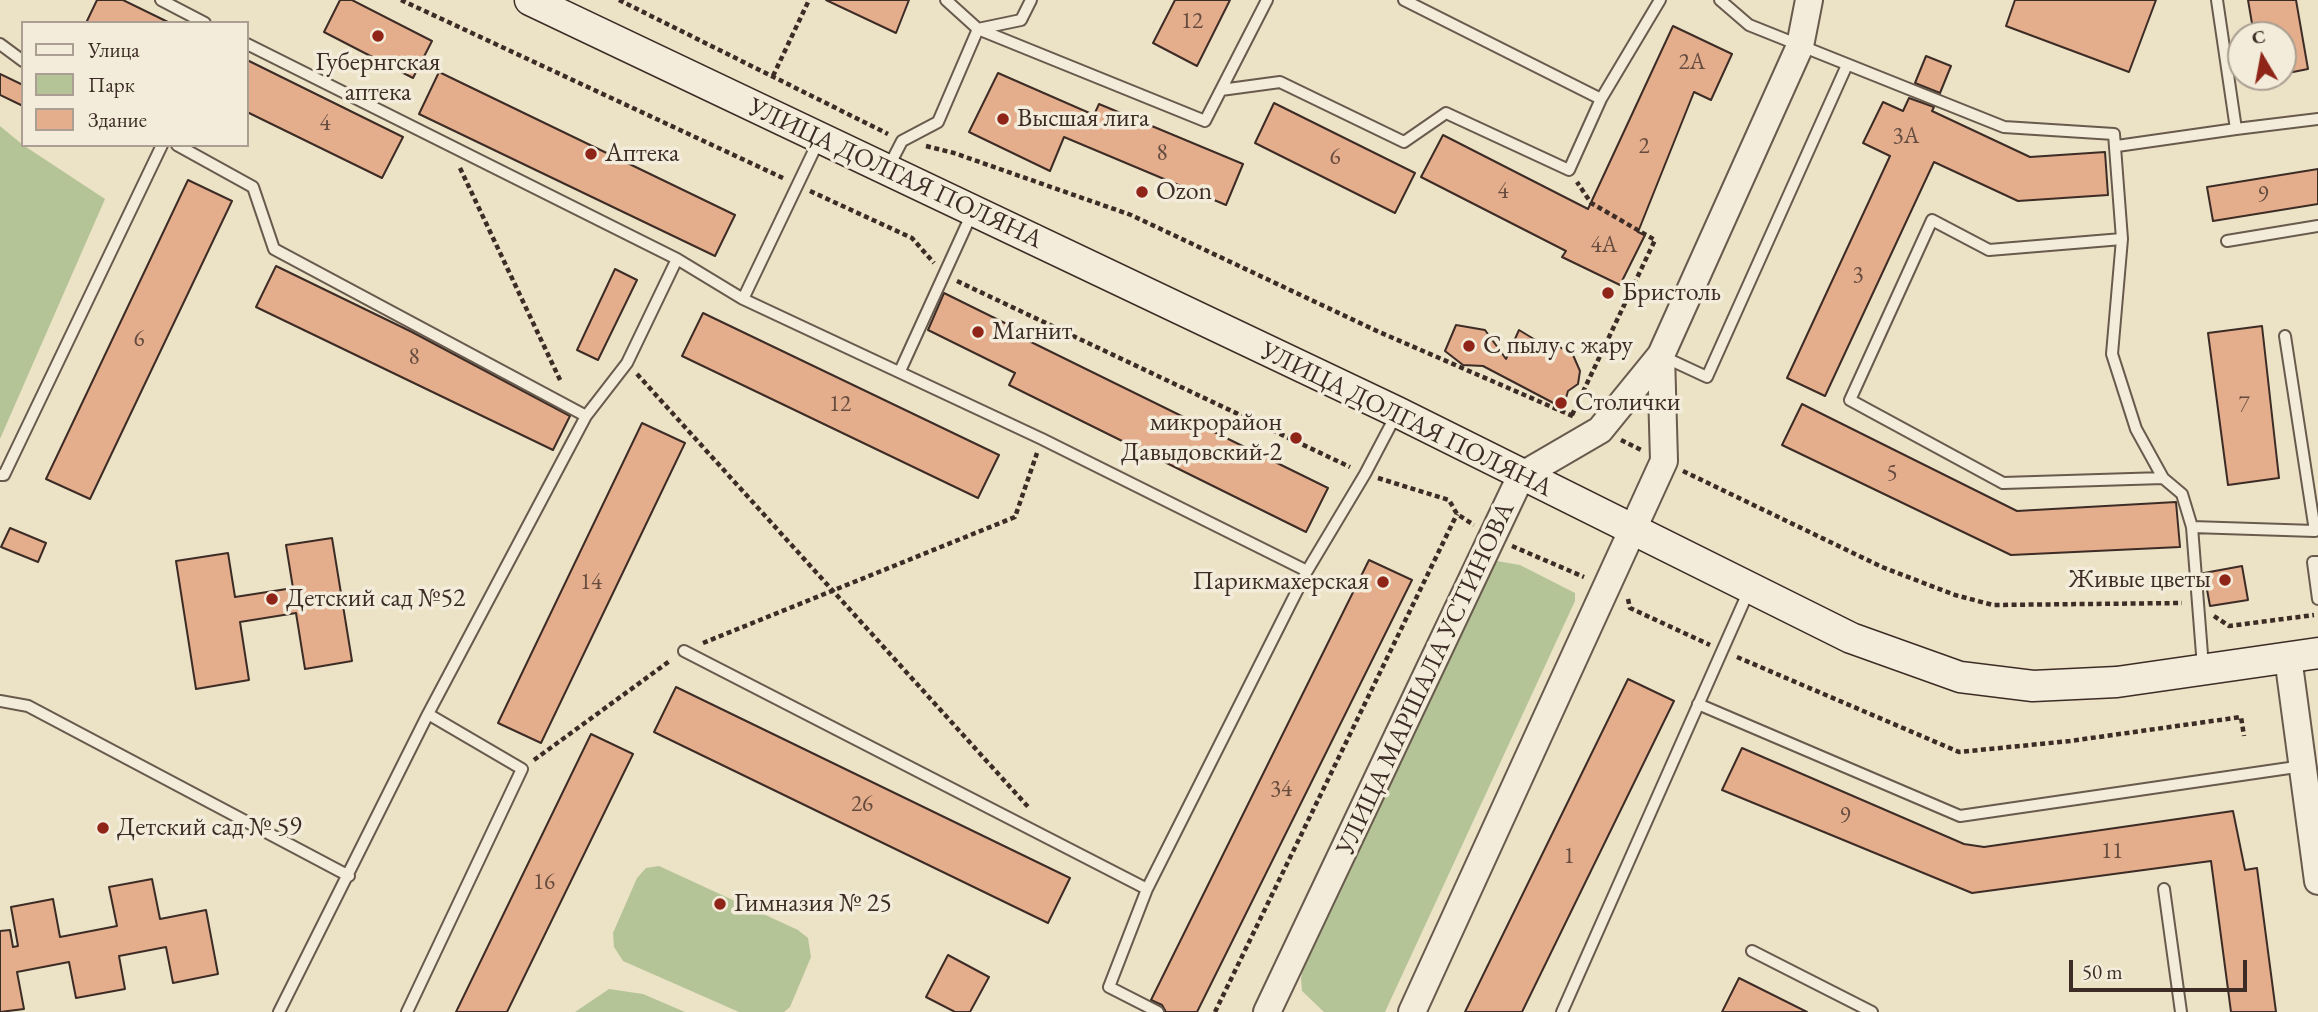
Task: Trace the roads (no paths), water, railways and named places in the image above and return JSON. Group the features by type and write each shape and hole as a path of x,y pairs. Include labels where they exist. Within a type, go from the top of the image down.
{"main road":[{"name":"УЛИЦА ДОЛГАЯ ПОЛЯНА","path":"530,0 1397,412 1851,638 1960,677 2033,686 2117,682 2318,653"}],"street":[{"name":"УЛИЦА МАРШАЛА УСТИНОВА","path":"1273,1010 1521,476 1600,430 1661,355 1800,46 1809,0"},
{"name":"УЛИЦА МАРШАЛА УСТИНОВА","path":"1412,1012 1664,461 1661,355"},
{"path":"2288,657 2309,779 2318,881"}],"lane":[{"path":"161,0 201,21"},
{"path":"946,0 978,29 1205,121 1267,0"},
{"path":"978,29 1021,20 1031,0"},
{"path":"1404,0 1601,99"},
{"path":"1221,90 1280,82 1404,142 1446,113 1569,170 1601,99 1660,0"},
{"path":"1720,0 1749,25 2004,127 2114,134 2122,239 2112,354 2136,429 2163,478 2182,494 2192,527 2196,603 2204,670"},
{"path":"2217,0 2236,129"},
{"path":"886,170 902,141 938,122 978,29"},
{"path":"0,44 21,60"},
{"path":"248,45 677,259 744,299 1042,439 1307,571"},
{"path":"1661,355 1707,377 1847,65"},
{"path":"2117,146 2318,119"},
{"path":"744,299 821,138"},
{"path":"0,475 4,475 10,463 161,147"},
{"path":"181,147 253,187 274,250 586,416"},
{"path":"900,371 973,212"},
{"path":"2122,239 1989,250 1932,220 1850,400 2003,483 2163,478"},
{"path":"2227,241 2318,226"},
{"path":"279,1012 428,714 586,416 627,363 677,259"},
{"path":"2192,527 2315,531 2285,336"},
{"path":"1158,1012 1108,987 1147,889 1307,571 1365,474 1397,412"},
{"path":"2318,562 2313,562 2318,599"},
{"path":"1562,1012 1751,586"},
{"path":"684,651 1147,889"},
{"path":"0,701 29,706 349,876"},
{"path":"1698,704 1960,816 2309,779"},
{"path":"407,1012 522,769 428,714"},
{"path":"2164,889 2182,1012"},
{"path":"1752,951 1872,1012"}],"place":[{"name":"Губернгская аптека","path":"378,36"},
{"name":"Высшая лига","path":"1003,119"},
{"name":"Аптека","path":"591,154"},
{"name":"Ozon","path":"1142,192"},
{"name":"Бристоль","path":"1608,293"},
{"name":"Магнит","path":"978,332"},
{"name":"C пылу с жару","path":"1469,346"},
{"name":"Столички","path":"1561,403"},
{"name":"микрорайон Давыдовский-2","path":"1296,438"},
{"name":"Живые цветы","path":"2225,580"},
{"name":"Парикмахерская","path":"1383,582"},
{"name":"Детский сад №52","path":"272,599"},
{"name":"Детский сад № 59","path":"103,828"},
{"name":"Гимназия № 25","path":"720,904"}]}
